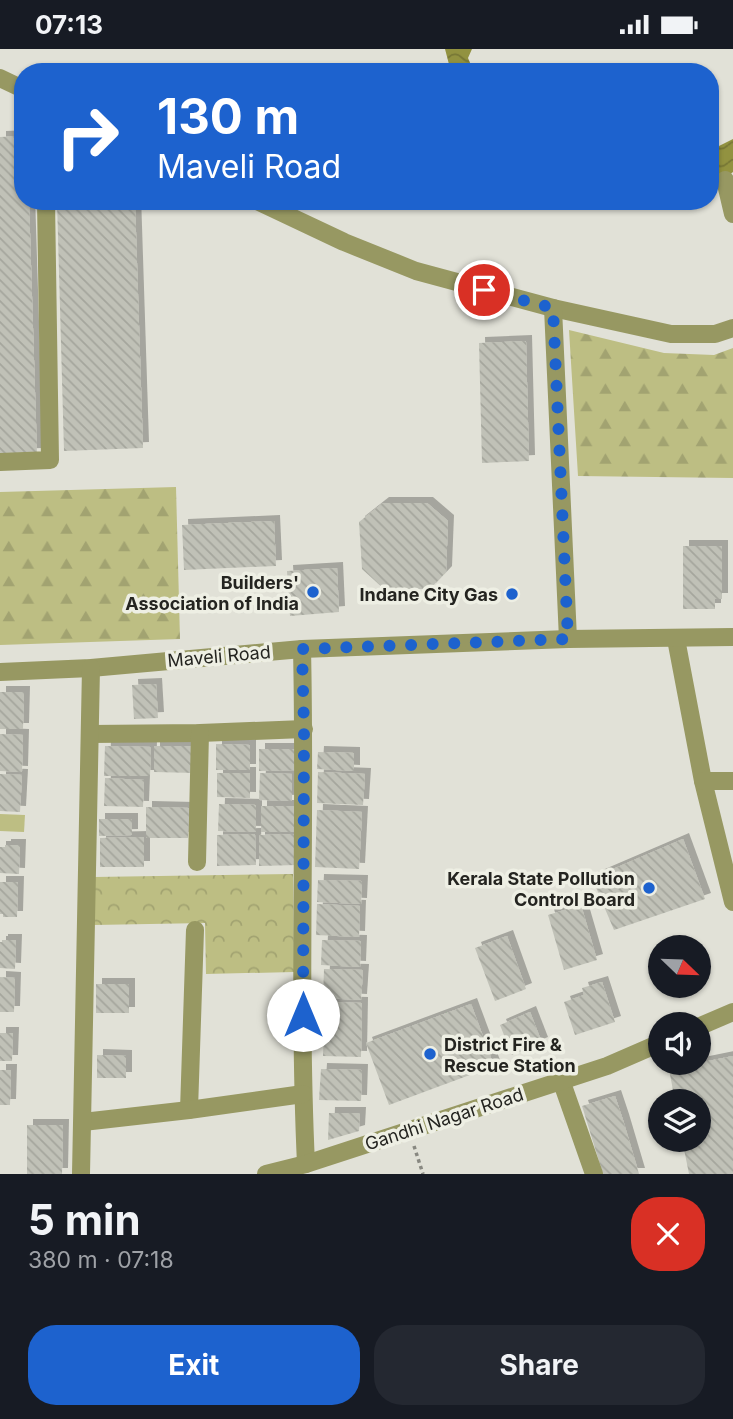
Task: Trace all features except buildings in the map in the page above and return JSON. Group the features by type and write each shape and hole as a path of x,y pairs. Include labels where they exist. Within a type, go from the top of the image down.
{"street":[{"path":"723,179 733,214"},
{"path":"0,462 50,460 46,210"},
{"path":"276,210 344,243 416,271 553,308 671,334 715,334 733,328"},
{"path":"553,308 568,639"},
{"name":"Maveli Road","path":"0,672 91,668 302,649 568,639 733,637"},
{"path":"676,639 704,781 730,880 733,902"},
{"path":"302,649 303,1094 306,1164"},
{"path":"81,1174 91,668"},
{"path":"90,734 304,729"},
{"path":"197,862 200,733"},
{"path":"704,781 733,781"},
{"path":"189,1110 195,930"},
{"path":"711,1022 733,1013"},
{"name":"Gandhi Nagar Road","path":"265,1174 306,1164 607,1066 648,1048"},
{"path":"561,1080 594,1174"},
{"path":"83,1122 303,1094"}],"path":[{"path":"410,1130 423,1174"}],"green space":[{"path":"569,330 664,353 714,355 733,348 733,478 578,476"},
{"path":"176,487 180,639 0,645 0,492"},
{"path":"0,814 25,815 24,832 0,831"},
{"path":"293,874 294,972 206,974 205,923 94,925 94,877"}],"water":[{"path":"445,49 472,49 468,58 470,63 449,63"},
{"path":"733,139 733,172 719,180 719,146"}],"place":[{"name":"Builders' Association of India","path":"313,592"},
{"name":"Indane City Gas","path":"512,594"},
{"name":"Kerala State Pollution Control Board","path":"649,888"},
{"name":"District Fire & Rescue Station","path":"430,1054"}],"route":[{"path":"303,1015 302,649 568,639 553,308 484,290"}]}
